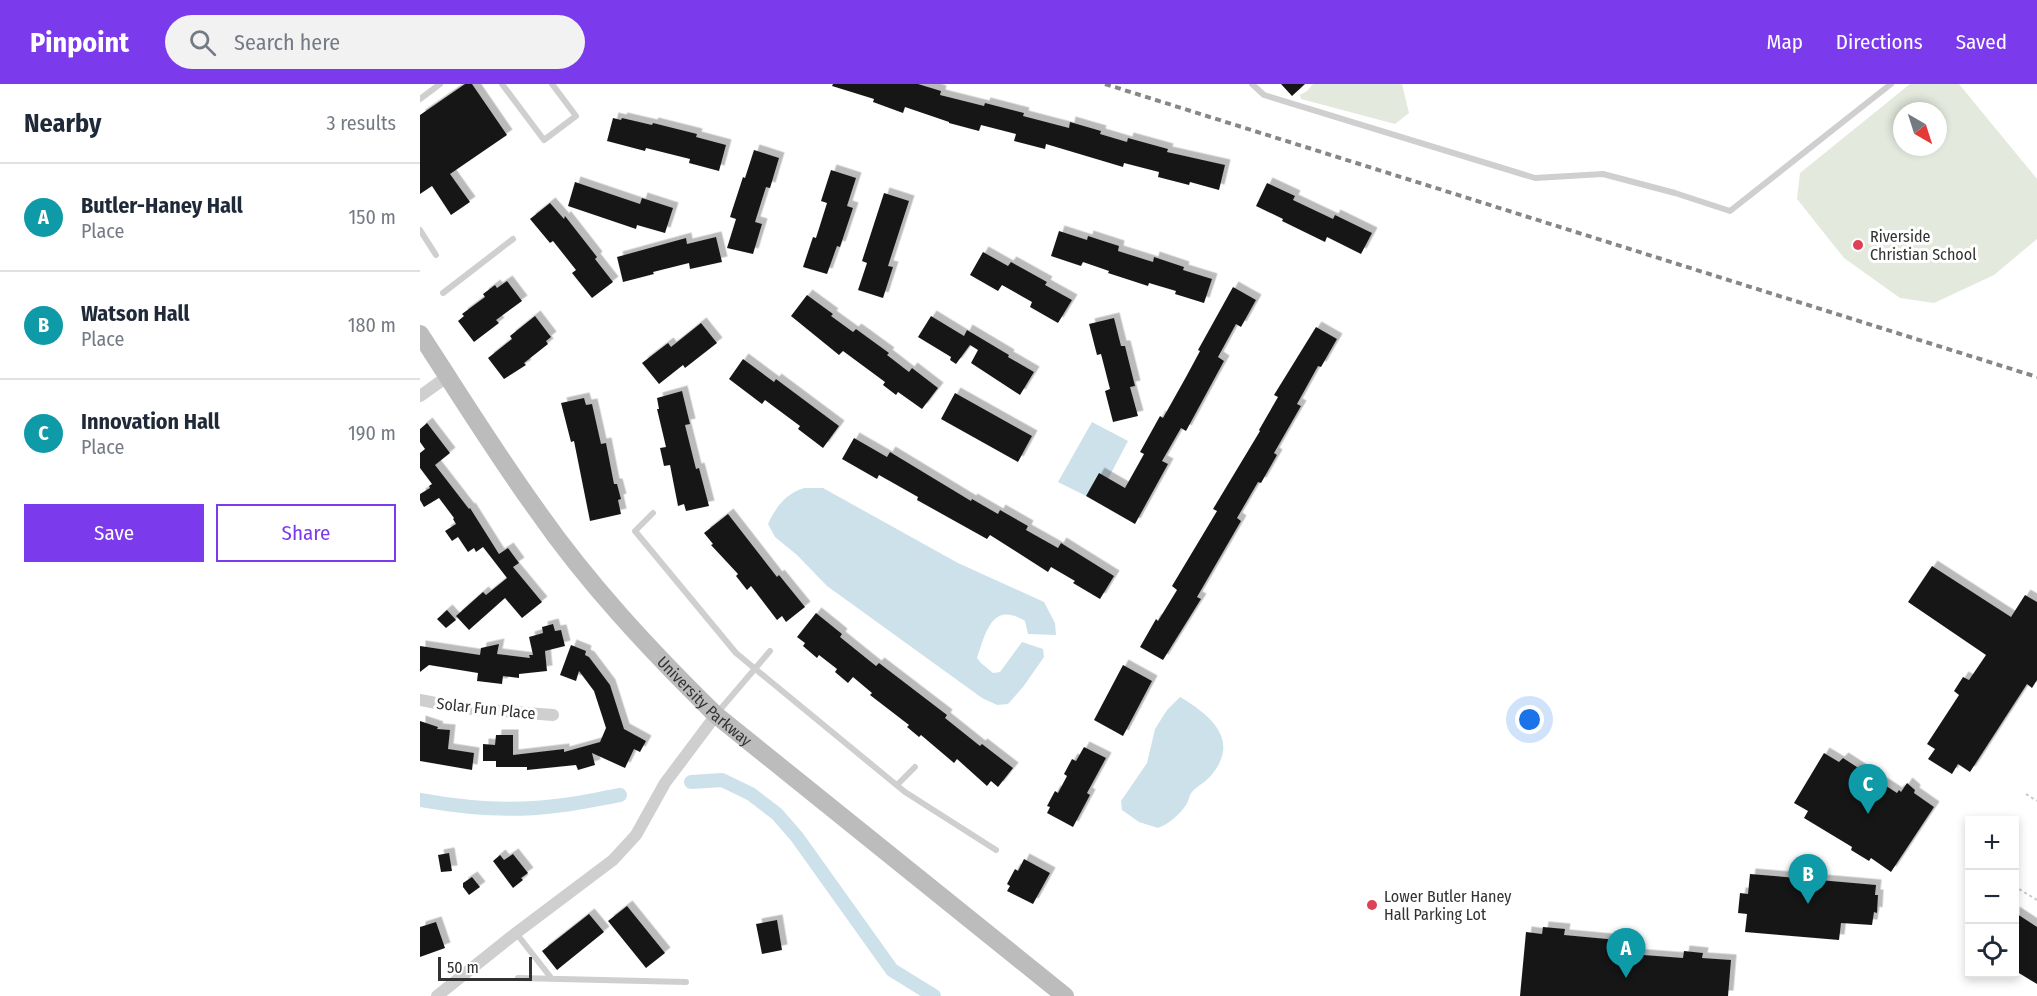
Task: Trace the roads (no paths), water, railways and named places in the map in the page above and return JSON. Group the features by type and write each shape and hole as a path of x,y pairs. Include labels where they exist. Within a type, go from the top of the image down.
{"main road":[{"name":"University Parkway","path":"420,334 536,510 631,628 716,715 1065,996"}],"street":[{"path":"420,396 448,376"},
{"name":"Solar Fun Place","path":"420,700 460,708 553,715"},
{"path":"437,996 613,860 636,835 665,783 716,715"}],"lane":[{"path":"420,99 440,84"},
{"path":"502,84 544,140 576,116 552,84"},
{"path":"1252,84 1263,95 1535,178 1603,174 1675,193 1730,211 1891,84"},
{"path":"420,230 436,255"},
{"path":"443,293 513,239"},
{"path":"653,513 635,531 736,653 897,785 996,850"},
{"path":"716,715 770,651"},
{"path":"897,785 915,767"},
{"path":"516,933 552,979"},
{"path":"518,978 686,982"}],"water":[{"path":"1092,422 1128,441 1108,479 1099,474 1086,496 1058,482"},
{"path":"804,488 823,488 958,563 1044,602 1055,623 1056,635 1028,634 1025,621 1005,615 992,622 984,638 977,658 993,673 1000,672 1022,642 1043,649 1044,657 1008,704 997,705 982,698 827,586 797,555 775,537 768,524 774,512 786,498"},
{"path":"1180,697 1201,711 1218,729 1222,738 1221,761 1211,776 1192,792 1186,805 1177,816 1158,828 1139,822 1122,810 1121,801 1147,763 1155,729 1167,710"}],"waterway":[{"path":"691,782 722,780 751,794 777,814 797,837 892,970 934,996"},
{"path":"420,800 470,807 521,809 571,804 620,795"}],"railway":[{"path":"1105,84 2037,377"}],"place":[{"name":"Riverside Christian School","path":"1858,245"},
{"name":"Innovation Hall","path":"1868,814"},
{"name":"Watson Hall","path":"1808,904"},
{"name":"Lower Butler Haney Hall Parking Lot","path":"1372,905"},
{"name":"Butler-Haney Hall","path":"1626,978"}]}
